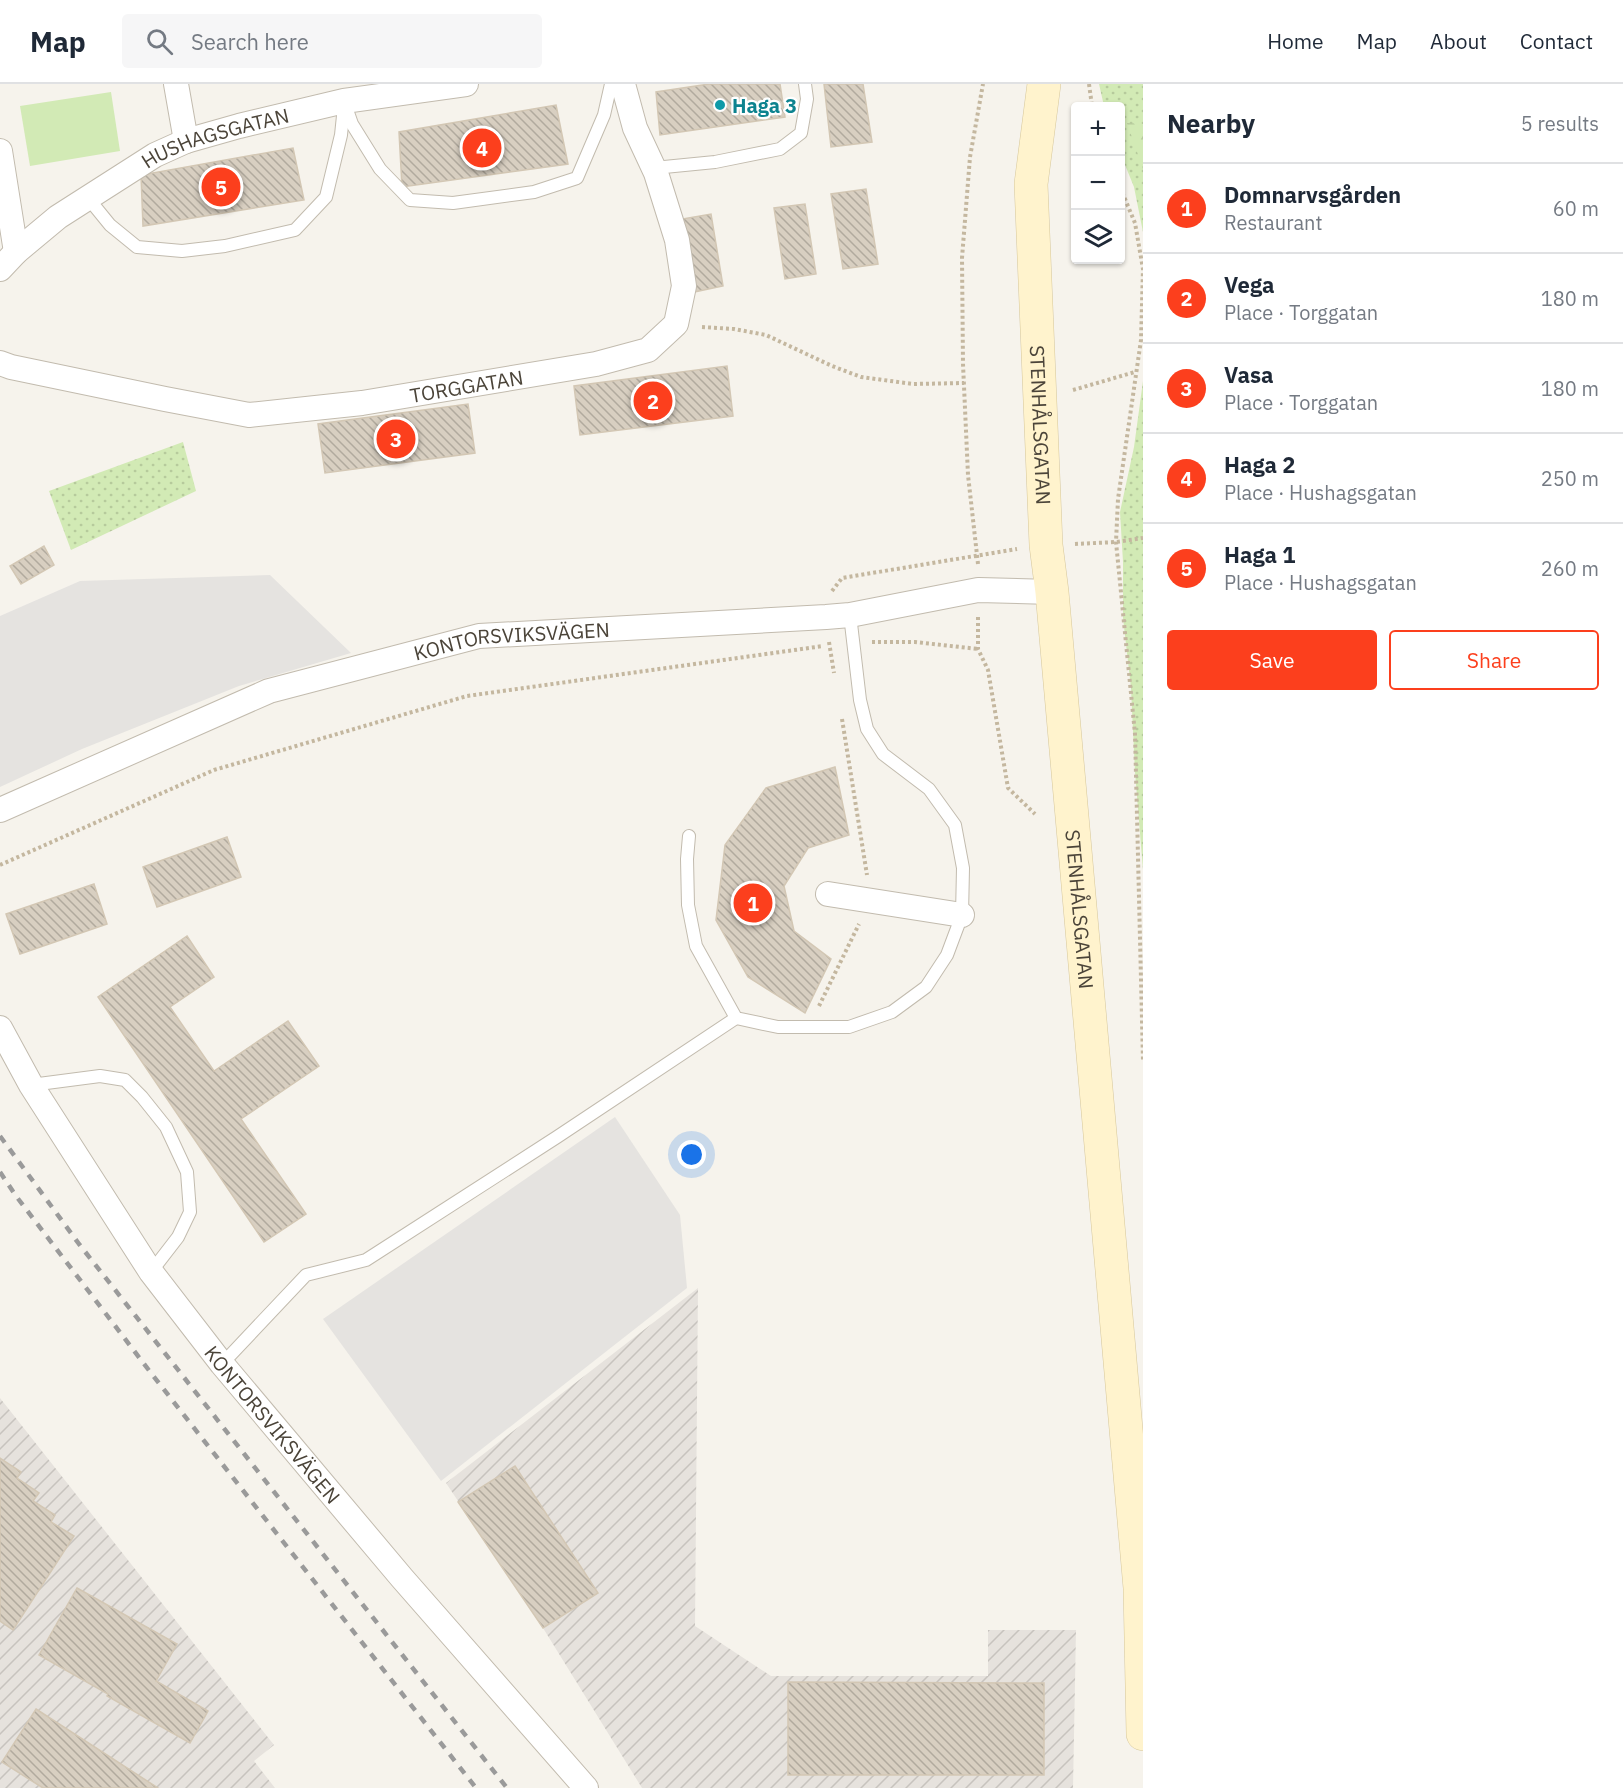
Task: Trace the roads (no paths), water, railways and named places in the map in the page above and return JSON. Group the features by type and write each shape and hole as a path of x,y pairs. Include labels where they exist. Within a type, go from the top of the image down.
{"street":[{"path":"176,84 186,141"},
{"name":"HUSHAGSGATAN","path":"8,260 58,217 155,155 186,141 344,101 466,84"},
{"path":"624,84 635,128 654,168"},
{"name":"STENHÅLSGATAN","path":"1044,84 1030,184 1046,545 1140,1588 1143,1734"},
{"path":"0,151 8,260"},
{"name":"TORGGATAN","path":"0,363 143,395 249,415 362,403 596,364 648,350 676,324 684,286 677,240 654,168"},
{"name":"KONTORSVIKSVÄGEN","path":"0,810 269,691 479,636 850,615 978,590 1052,592"},
{"path":"828,894 962,915"},
{"name":"KONTORSVIKSVÄGEN","path":"0,1028 31,1085 151,1272 222,1364 402,1578 586,1788"}],"lane":[{"path":"344,101 352,124 380,169 410,200 453,203 534,192 577,178 604,115 612,84"},
{"path":"654,168 715,162 780,149 801,133 807,99 806,84"},
{"path":"88,198 110,225 137,247 182,250 225,246 295,230 326,197 341,135 344,101"},
{"path":"222,1364 306,1275 366,1260 736,1018 778,1027 808,1029 849,1027 892,1012 926,987 947,955 962,915 963,868 956,825 929,789 883,754 867,729 860,700 850,615"},
{"path":"689,836 688,905 696,946 736,1018"},
{"path":"31,1085 100,1076 125,1080 166,1127 187,1172 190,1212 178,1237 151,1272"}],"railway":[{"path":"0,1136 79,1244 507,1788"},
{"path":"0,1172 151,1373 476,1788"}],"place":[{"name":"Haga 3","path":"720,105"},
{"name":"Haga 2","path":"482,148"},
{"name":"Haga 1","path":"221,187"},
{"name":"Vega","path":"653,401"},
{"name":"Vasa","path":"396,439"},
{"name":"Domnarvsgården","path":"753,903"}]}
